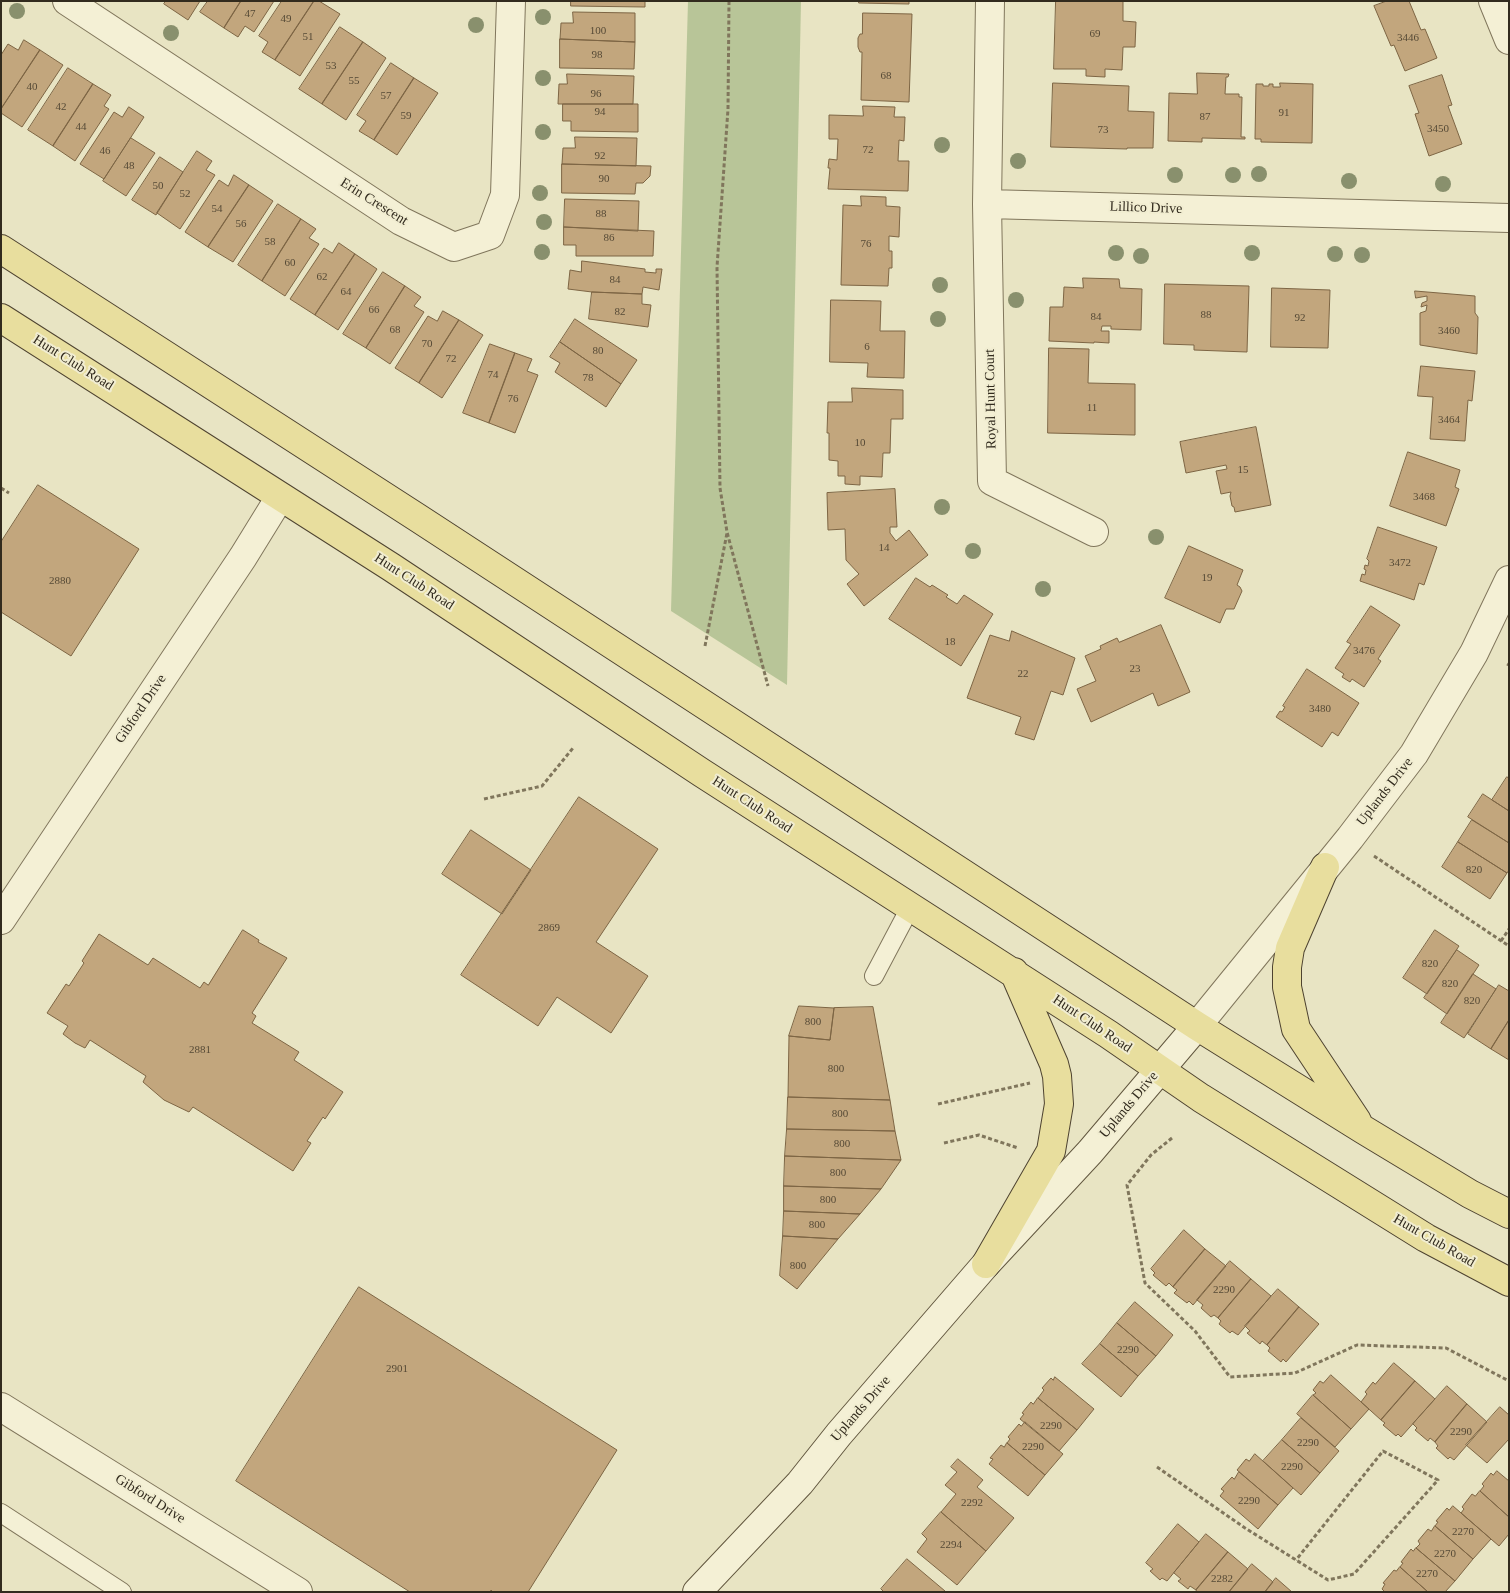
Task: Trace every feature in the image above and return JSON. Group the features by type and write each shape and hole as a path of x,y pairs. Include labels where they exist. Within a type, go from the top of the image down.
{"main road":[{"path":"1,249 1197,1026 1470,1194 1509,1214"},
{"name":"Hunt Club Road","path":"1,318 391,567 710,778 1014,972 1201,1098 1426,1238 1509,1282"},
{"path":"1325,867 1290,948 1287,967 1287,988 1296,1029 1364,1130"},
{"path":"986,1264 1051,1151 1059,1104 1054,1064 1014,972"}],"street":[{"name":"Erin Crescent","path":"67,1 401,221 454,247 490,235 505,195 511,1"},
{"path":"987,204 990,1"},
{"path":"1493,1 1509,40"},
{"name":"Lillico Drive","path":"987,204 1509,218"},
{"name":"Royal Hunt Court","path":"987,204 992,481 1094,532"},
{"name":"Gibford Drive","path":"1,920 244,556 280,497"},
{"name":"Uplands Drive","path":"698,1592 800,1483 839,1434 986,1264 1090,1152 1197,1026 1350,838 1414,754 1474,653 1509,580"},
{"name":"Gibford Drive","path":"1,1407 298,1592"}],"lane":[{"path":"874,976 911,906"},
{"path":"1,1513 122,1592"}],"path":[{"path":"729,1 728,109 717,267 720,488 727,532 768,686"},
{"path":"1,488 9,493"},
{"path":"705,646 727,532"},
{"path":"484,799 542,786 573,748"},
{"path":"1350,838 1378,859 1509,946"},
{"path":"1501,941 1509,929"},
{"path":"938,1104 1036,1082"},
{"path":"944,1143 979,1135 1024,1150"},
{"path":"1172,1138 1151,1155 1127,1185 1145,1283 1195,1331 1230,1377 1294,1373 1357,1345 1446,1348 1509,1382"},
{"path":"1157,1467 1245,1528 1296,1560 1328,1580 1354,1574 1438,1480 1383,1451 1296,1560"}],"green space":[{"path":"688,1 801,1 787,685 671,611"}],"building":[{"path":"166,1 200,1 188,20 164,4"},
{"path":"208,1 241,1 224,28 200,12"},
{"path":"241,1 274,1 254,32 245,26 238,37 224,28"},
{"path":"282,1 314,1 275,60 262,52 268,42 259,36"},
{"path":"314,1 319,1 340,14 300,76 275,60"},
{"path":"571,1 645,1 645,7 571,6"},
{"path":"859,1 909,1 909,4 859,3"},
{"path":"1056,1 1123,1 1123,21 1136,22 1135,47 1123,47 1122,70 1105,69 1105,77 1086,76 1086,69 1054,69"},
{"path":"1387,1 1409,1 1421,30 1425,29 1437,58 1405,71 1394,45 1391,46 1374,6"},
{"path":"573,12 635,13 635,42 560,39 561,23 573,23"},
{"path":"863,13 912,14 909,102 861,100 862,52 860,52 858,47 858,38 862,34"},
{"path":"340,27 363,42 322,104 299,89"},
{"path":"560,39 635,42 634,69 560,68"},
{"path":"24,40 40,50 1,109 1,55 8,44 18,50"},
{"path":"363,42 386,58 346,120 322,104"},
{"path":"40,50 63,65 22,127 1,113 1,109"},
{"path":"391,63 414,78 374,140 359,131 366,121 357,115"},
{"path":"68,68 93,84 53,146 28,130"},
{"path":"1197,73 1229,74 1226,77 1225,94 1239,94 1239,97 1242,97 1241,137 1245,137 1245,139 1202,138 1202,142 1168,141 1169,93 1197,94"},
{"path":"567,74 634,76 633,104 558,104 559,84 567,84"},
{"path":"1442,75 1452,105 1448,106 1462,144 1429,156 1415,114 1419,113 1409,86"},
{"path":"414,78 438,93 397,155 374,140"},
{"path":"1053,83 1129,86 1128,111 1154,112 1153,148 1051,147"},
{"path":"1280,83 1313,84 1312,143 1261,142 1261,139 1255,139 1256,84 1269,86 1269,84 1273,84 1273,87 1280,87"},
{"path":"93,84 111,95 104,106 109,109 75,161 53,146"},
{"path":"563,104 638,104 638,132 571,131 571,121 563,121"},
{"path":"863,106 895,107 894,117 905,117 904,141 899,140 898,161 909,161 908,191 828,189 829,159 837,160 838,139 829,139 829,115 863,116"},
{"path":"129,107 144,117 104,179 80,164 114,112 122,117"},
{"path":"575,137 637,138 636,166 562,164 563,148 575,148"},
{"path":"131,138 155,153 126,196 103,181"},
{"path":"197,151 212,161 206,170 215,175 180,229 157,213"},
{"path":"160,157 183,172 156,215 132,200"},
{"path":"562,164 651,166 650,176 643,183 636,183 635,194 562,193"},
{"path":"234,175 249,185 208,247 185,232 219,180 228,186"},
{"path":"249,185 273,201 233,262 208,247"},
{"path":"861,196 886,197 886,206 900,207 899,237 889,236 889,251 892,251 892,268 889,268 888,286 841,285 843,205 861,206"},
{"path":"565,199 639,201 638,231 564,227"},
{"path":"278,204 301,219 262,281 238,265"},
{"path":"301,219 316,229 309,238 319,244 285,296 262,281"},
{"path":"564,227 654,231 653,256 576,256 576,245 564,245"},
{"path":"339,243 355,254 315,315 290,299 324,248 332,253"},
{"path":"355,254 377,269 338,330 315,315"},
{"path":"582,261 645,269 645,272 656,273 656,269 662,269 659,290 643,287 642,294 568,289 570,270 581,272"},
{"path":"383,272 405,286 366,348 343,334"},
{"path":"1083,278 1119,279 1120,288 1142,289 1141,330 1111,329 1111,326 1102,326 1101,331 1109,331 1109,343 1049,341 1050,307 1063,307 1064,287 1083,288"},
{"path":"1165,284 1249,286 1247,352 1194,350 1194,345 1164,344"},
{"path":"405,286 421,297 414,306 424,312 390,364 366,348"},
{"path":"1272,288 1330,290 1328,348 1271,347"},
{"path":"1415,291 1475,296 1475,313 1478,317 1477,354 1420,345 1420,313 1426,311 1427,305 1421,307 1422,303 1427,301 1427,296 1416,298"},
{"path":"592,292 642,294 642,304 651,305 648,327 589,319"},
{"path":"831,300 881,301 880,331 905,331 904,378 867,377 868,363 830,362"},
{"path":"443,311 459,320 419,383 395,368 428,316 437,321"},
{"path":"575,319 637,360 621,384 560,342"},
{"path":"459,320 483,335 442,398 419,383"},
{"path":"560,342 621,384 606,407 555,372 560,363 550,357"},
{"path":"490,344 515,353 489,423 463,413"},
{"path":"1049,348 1089,349 1088,383 1135,384 1135,435 1048,433"},
{"path":"515,353 532,359 527,371 538,375 515,433 489,423"},
{"path":"1421,366 1475,371 1472,401 1468,400 1465,441 1430,439 1433,397 1418,396"},
{"path":"852,388 903,390 903,419 891,419 890,453 883,453 882,477 860,476 860,485 845,484 845,476 838,476 838,461 829,460 829,433 827,433 828,402 852,402"},
{"path":"1256,427 1271,505 1235,512 1230,496 1231,492 1221,494 1216,471 1227,469 1226,465 1186,473 1180,442"},
{"path":"1408,452 1460,470 1455,487 1459,489 1446,526 1390,506"},
{"path":"38,485 139,549 71,656 1,612 1,542"},
{"path":"895,489 897,527 890,527 890,533 896,541 909,530 928,555 864,606 847,584 859,574 846,560 845,529 828,530 827,493"},
{"path":"1378,527 1437,547 1424,585 1419,583 1414,600 1360,581 1362,574 1365,575 1365,565 1368,566 1369,561 1367,559"},
{"path":"1189,546 1243,570 1237,585 1242,591 1234,609 1226,609 1220,623 1165,598"},
{"path":"916,578 948,595 946,597 957,604 964,595 993,614 961,666 889,619"},
{"path":"1371,606 1400,625 1378,659 1381,661 1364,687 1352,679 1350,682 1342,677 1344,674 1335,668 1351,644 1347,642"},
{"path":"1161,625 1190,692 1158,706 1153,693 1091,722 1077,689 1096,681 1085,656 1101,649 1100,646 1117,638 1119,642"},
{"path":"1012,631 1075,658 1063,695 1051,691 1034,740 1015,734 1021,717 967,698 990,635 1009,641"},
{"path":"1307,669 1359,703 1338,736 1332,732 1322,747 1276,717 1280,711 1282,712 1285,707 1283,706"},
{"path":"1507,777 1509,778 1509,811 1492,800"},
{"path":"1483,794 1509,811 1509,843 1468,817"},
{"path":"579,797 658,849 596,942 648,976 611,1033 557,997 538,1026 461,975"},
{"path":"1472,820 1509,843 1509,870 1507,873 1458,842"},
{"path":"471,830 531,870 502,914 442,874"},
{"path":"1458,842 1507,873 1490,899 1442,867"},
{"path":"243,930 259,940 258,942 287,958 252,1013 256,1016 252,1023 299,1052 294,1060 343,1092 307,1141 311,1143 293,1171 193,1107 189,1112 164,1100 143,1082 146,1076 90,1040 85,1048 75,1043 63,1034 68,1026 47,1013 66,984 69,986 99,934 148,965 153,958 200,988 204,982 208,985"},
{"path":"1435,930 1459,946 1427,994 1403,978"},
{"path":"1457,950 1479,965 1447,1014 1424,998"},
{"path":"1473,974 1496,989 1464,1038 1441,1023"},
{"path":"1499,985 1509,991 1509,1020 1491,1049 1468,1034"},
{"path":"799,1006 834,1008 830,1040 789,1036"},
{"path":"873,1007 890,1100 788,1097 789,1036 830,1040 834,1008"},
{"path":"1509,1020 1509,1060 1491,1049"},
{"path":"788,1097 890,1100 895,1131 787,1129"},
{"path":"787,1129 895,1131 901,1160 785,1156"},
{"path":"785,1156 901,1160 881,1189 784,1186"},
{"path":"784,1186 881,1189 860,1214 784,1211"},
{"path":"784,1211 860,1214 838,1239 783,1236"},
{"path":"1184,1230 1205,1249 1173,1287 1169,1283 1166,1286 1153,1275 1155,1273 1151,1269"},
{"path":"783,1236 838,1239 797,1289 780,1276"},
{"path":"1205,1249 1226,1266 1193,1305 1189,1301 1187,1303 1174,1293 1177,1290 1173,1287"},
{"path":"1230,1261 1251,1279 1218,1318 1214,1315 1211,1317 1201,1308 1203,1305 1197,1300"},
{"path":"1251,1279 1271,1296 1238,1335 1232,1331 1230,1333 1219,1324 1221,1321 1218,1318"},
{"path":"359,1287 617,1450 528,1592 493,1592 491,1590 490,1592 410,1592 236,1481"},
{"path":"1278,1289 1299,1307 1267,1345 1262,1341 1260,1344 1247,1333 1250,1331 1245,1326"},
{"path":"1135,1302 1173,1335 1156,1356 1117,1323"},
{"path":"1299,1307 1319,1324 1286,1362 1283,1359 1281,1362 1268,1351 1270,1348 1267,1345"},
{"path":"1117,1323 1156,1356 1138,1376 1100,1344"},
{"path":"1100,1344 1138,1376 1121,1397 1082,1364"},
{"path":"1394,1363 1415,1381 1381,1420 1361,1402 1367,1394 1365,1392 1373,1382 1375,1384"},
{"path":"1331,1375 1369,1409 1351,1429 1313,1395 1316,1393 1313,1390 1320,1381 1323,1383"},
{"path":"1055,1377 1094,1409 1077,1430 1038,1398 1044,1390 1042,1388 1051,1378 1053,1380"},
{"path":"1415,1381 1435,1399 1401,1437 1398,1434 1396,1436 1383,1425 1385,1423 1381,1420"},
{"path":"1447,1386 1467,1404 1435,1442 1430,1438 1428,1441 1415,1430 1417,1428 1413,1424"},
{"path":"1313,1395 1351,1429 1335,1447 1297,1414"},
{"path":"1038,1398 1077,1430 1059,1451 1020,1419 1024,1414 1022,1413 1031,1402 1033,1404"},
{"path":"1467,1404 1487,1422 1454,1460 1450,1457 1448,1459 1436,1448 1438,1446 1435,1442"},
{"path":"1500,1407 1509,1415 1509,1439 1487,1463 1466,1445"},
{"path":"1301,1418 1339,1451 1320,1473 1282,1440"},
{"path":"1025,1422 1063,1454 1045,1475 1007,1443 1010,1439 1008,1437 1019,1424 1021,1426"},
{"path":"1282,1440 1320,1473 1301,1495 1263,1461"},
{"path":"1007,1443 1045,1475 1028,1496 989,1464 993,1459 990,1458 1001,1445 1004,1447"},
{"path":"1255,1454 1293,1488 1278,1505 1237,1470 1246,1459 1249,1461"},
{"path":"958,1459 983,1480 977,1487 1014,1518 986,1551 941,1512 956,1494 945,1485 957,1472 951,1467"},
{"path":"1497,1471 1509,1481 1509,1517 1480,1491 1484,1486 1482,1484 1491,1473 1493,1475"},
{"path":"1239,1472 1278,1505 1258,1529 1220,1496 1224,1491 1221,1489 1232,1477 1234,1479"},
{"path":"1480,1491 1509,1517 1509,1534 1499,1546 1461,1513 1464,1509 1462,1507 1472,1494 1475,1496"},
{"path":"1453,1506 1491,1539 1473,1559 1435,1526 1438,1522 1436,1521 1447,1508 1449,1510"},
{"path":"941,1512 986,1551 957,1585 917,1552 927,1539 922,1534"},
{"path":"1178,1524 1199,1542 1167,1581 1162,1578 1160,1580 1150,1571 1153,1569 1146,1563"},
{"path":"1435,1526 1473,1559 1455,1581 1416,1548 1420,1544 1418,1541 1428,1529 1431,1531"},
{"path":"1206,1534 1228,1552 1196,1590 1190,1586 1188,1589 1178,1581 1181,1579 1174,1573"},
{"path":"1416,1548 1455,1581 1445,1592 1428,1592 1400,1567 1403,1563 1401,1562 1411,1549 1413,1551"},
{"path":"1228,1552 1248,1569 1229,1592 1197,1592 1196,1590"},
{"path":"907,1559 945,1592 884,1592 881,1589"},
{"path":"1252,1564 1273,1582 1265,1592 1229,1592"},
{"path":"1400,1567 1428,1592 1385,1592 1382,1589 1385,1584 1383,1583 1394,1570 1396,1571"},
{"path":"1276,1578 1292,1592 1265,1592"}]}
